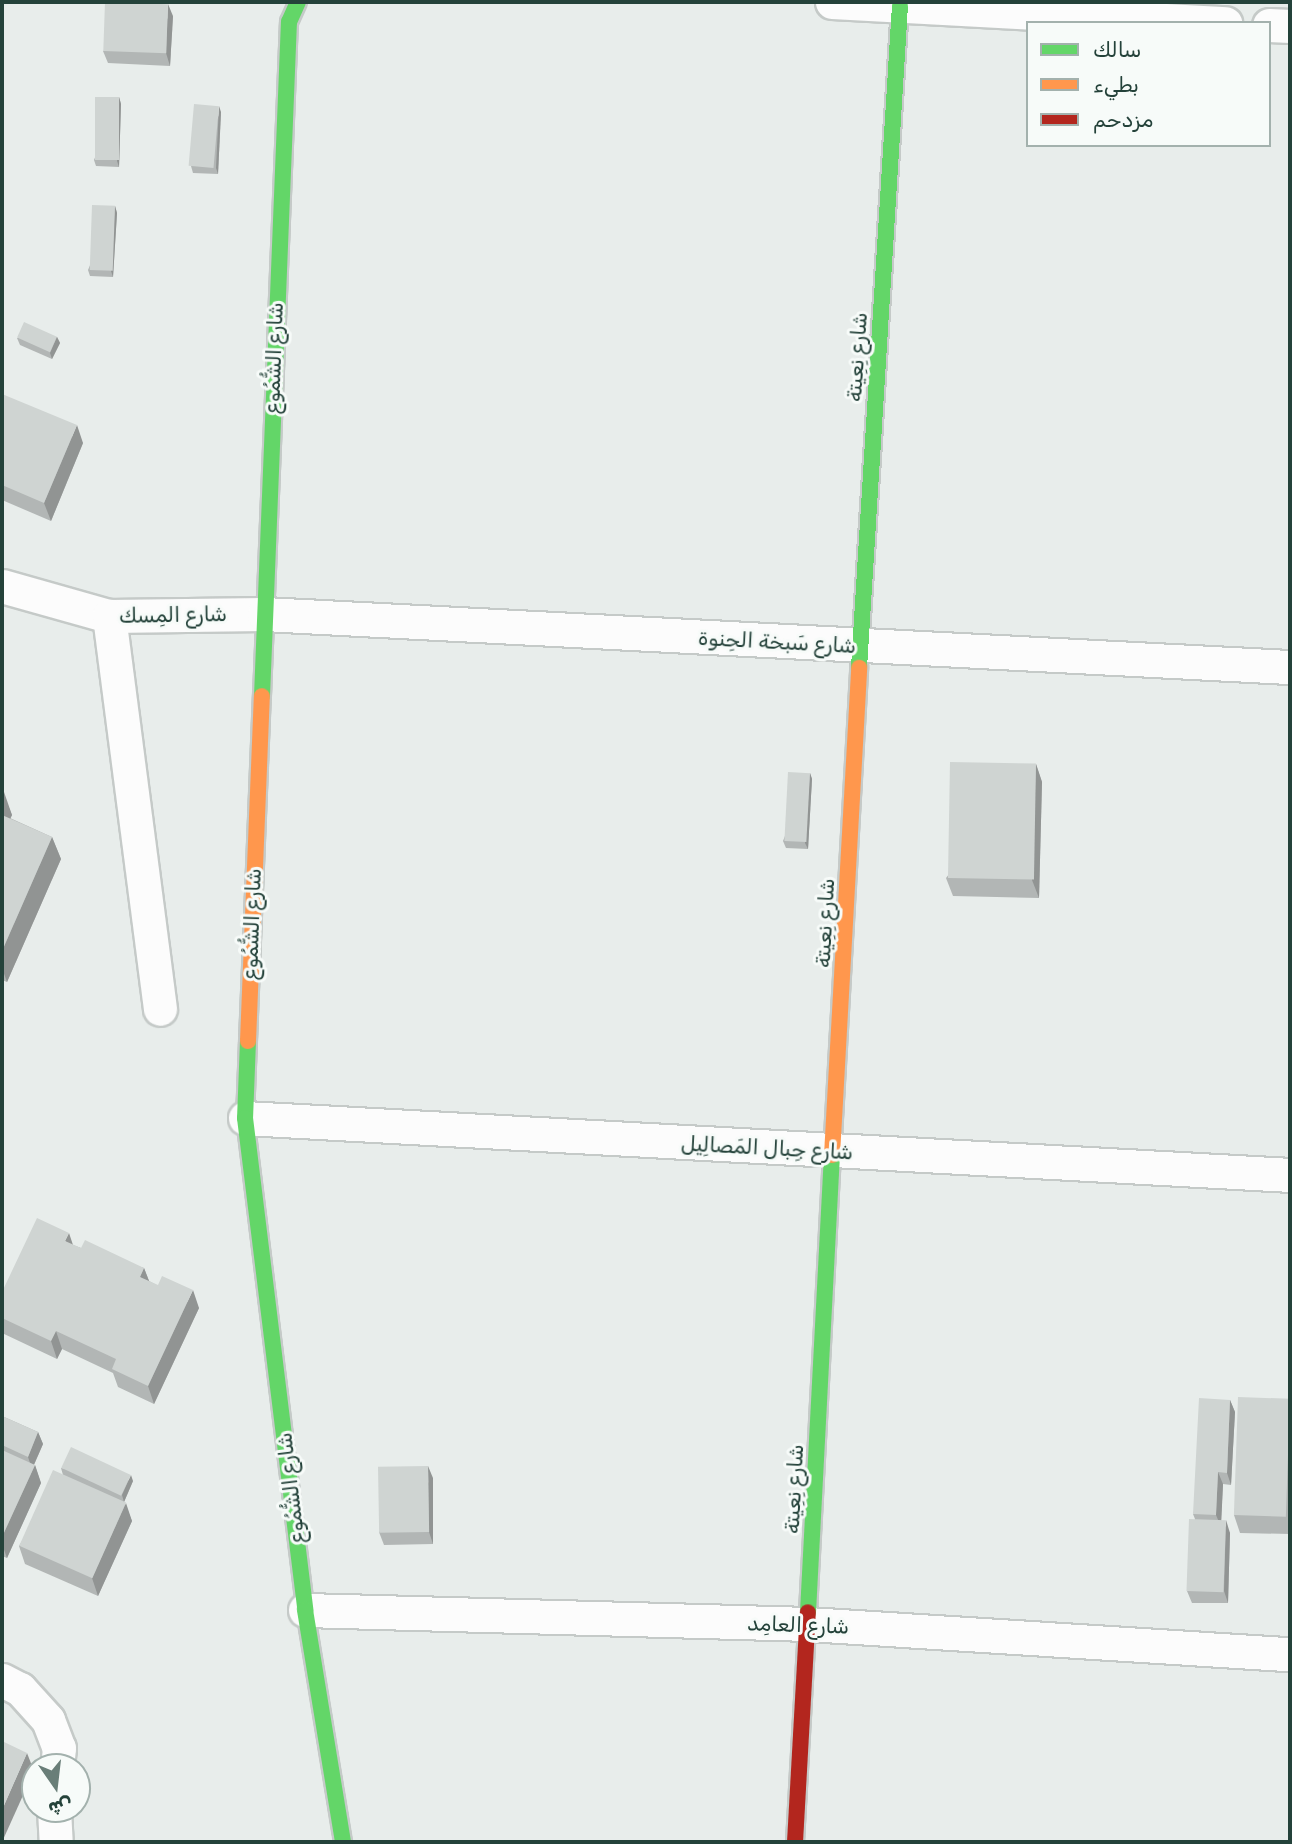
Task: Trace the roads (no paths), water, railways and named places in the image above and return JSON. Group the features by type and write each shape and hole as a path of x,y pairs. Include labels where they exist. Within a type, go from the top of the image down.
{"street":[{"name":"شارع الشُّمُوع","path":"298,2 289,22 245,1118 305,1610 343,1842"},
{"path":"832,2 1187,21"},
{"name":"شارع نِعِيتة","path":"795,1842 860,647 900,6"},
{"path":"1271,25 1290,26"},
{"name":"شارع المِسك","path":"2,586 109,616 264,614"},
{"name":"شارع سَبخة الحِنوة","path":"264,614 860,647 1290,667"},
{"path":"109,616 160,1009"},
{"name":"شارع جِبال المَصالِيل","path":"245,1118 1290,1175"},
{"name":"شارع العامِد","path":"305,1610 807,1625 1290,1654"},
{"path":"2,1680 20,1689 48,1720 58,1753"},
{"path":"55,1823 56,1842"}]}
